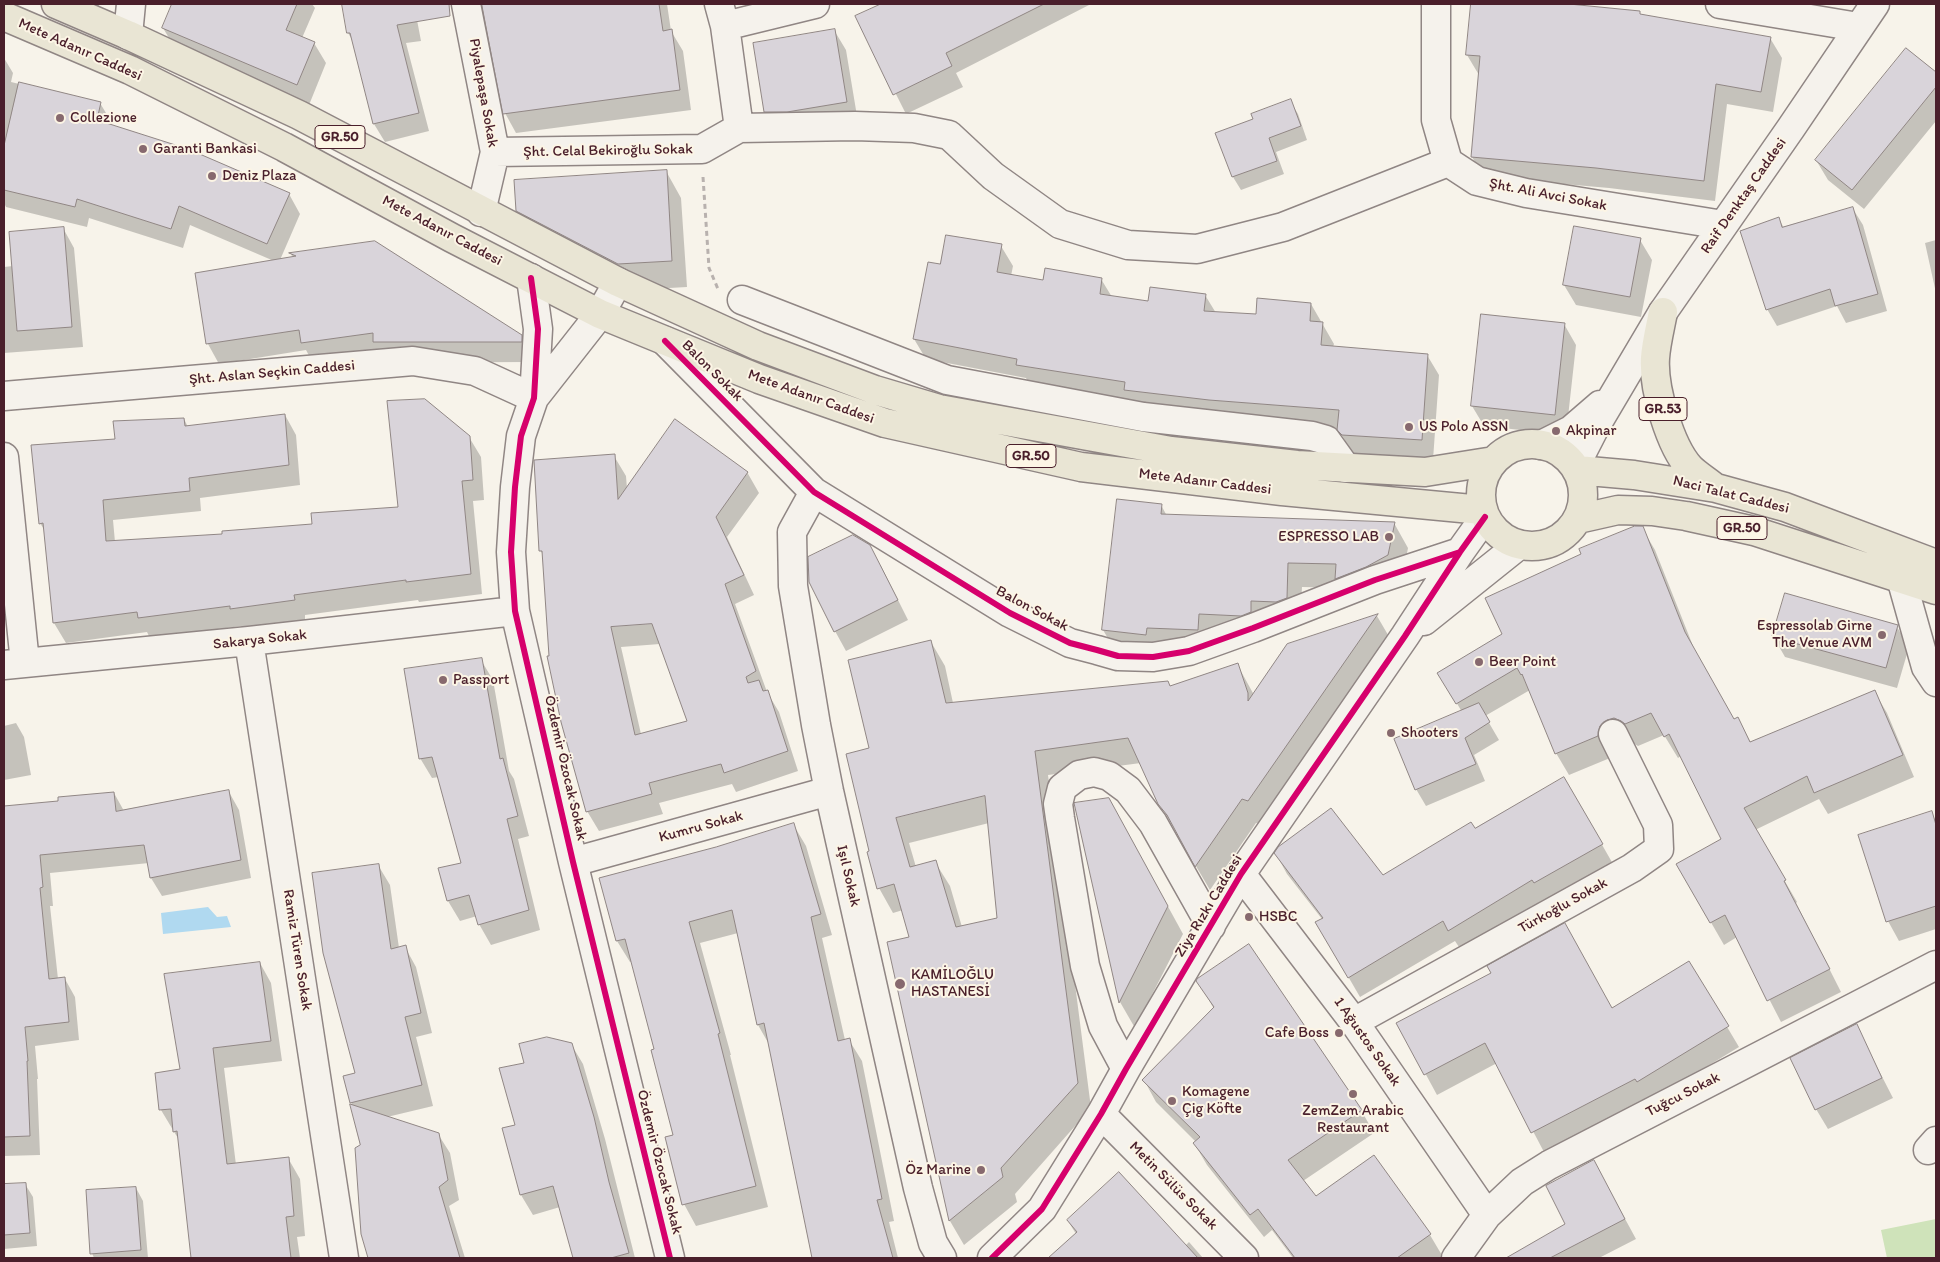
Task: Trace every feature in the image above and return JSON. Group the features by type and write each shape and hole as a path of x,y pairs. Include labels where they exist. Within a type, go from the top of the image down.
{"main road":[{"name":"Mete Adanır Caddesi","path":"56,4 128,35 299,116 618,282 758,346 875,390 939,409 1171,451 1297,465 1425,472 1494,461"},
{"name":"Mete Adanır Caddesi","path":"4,16 130,70 267,138 452,238 600,314 759,379 885,423 1071,465 1484,513"},
{"name":"GR.53","path":"1663,312 1655,360 1659,399 1678,451 1690,468 1716,488"},
{"name":"GR.50","path":"1484,513 1480,492 1484,476 1494,461 1507,450 1524,444 1541,444"},
{"path":"1484,513 1493,530 1505,540 1519,545 1536,547 1553,543 1568,533 1578,519 1583,507 1584,494 1576,468 1566,456 1541,444"},
{"name":"Naci Talat Caddesi","path":"1576,468 1716,488 1785,507 1936,564"},
{"name":"Naci Talat Caddesi","path":"1578,519 1618,510 1652,511 1686,516 1754,531 1936,590"}],"street":[{"path":"128,35 131,4"},
{"name":"Piyalepaşa Sokak","path":"466,4 495,152 481,212"},
{"path":"815,4 722,15 739,128 875,126 914,128 950,135 993,176 1060,224 1128,245 1197,249 1283,227 1448,162 1436,120 1436,4"},
{"path":"1720,4 1858,26"},
{"name":"Raif Denktaş Caddesi","path":"1576,468 1616,391 1663,312 1792,128 1858,26 1875,4"},
{"name":"Şht. Celal Bekiroğlu Sokak","path":"495,152 702,149 739,128"},
{"name":"Şht. Ali Avci Sokak","path":"1448,162 1478,181 1526,193 1723,225"},
{"name":"Özdemir Özocak Sokak","path":"531,278 538,329 534,398 521,436 515,487 511,552 515,611 573,862 670,1258"},
{"name":"Özdemir Özocak Sokak","path":"534,398 600,314 618,282"},
{"path":"742,300 947,380 1143,417 1312,436 1326,440 1346,468"},
{"name":"Balon Sokak","path":"665,341 814,492 1010,613 1070,643 1118,656 1153,657 1189,651 1375,580 1460,552"},
{"name":"Şht. Aslan Seçkin Caddesi","path":"4,396 413,360 475,371 534,398"},
{"path":"939,409 947,380"},
{"name":"Raif Denktaş Caddesi","path":"1541,444 1571,430 1616,391"},
{"path":"4,457 14,664"},
{"name":"Işıl Sokak","path":"814,492 792,532 793,586 804,654 829,791 918,1188 933,1243 942,1258"},
{"name":"Ziya Rızkı Caddesi","path":"992,1258 1042,1209 1102,1114 1126,1069 1241,874 1405,636 1484,513"},
{"name":"Ziya Rızkı Caddesi","path":"1405,636 1519,545"},
{"path":"1901,578 1926,667 1936,682"},
{"name":"Sakarya Sokak","path":"14,664 249,641 515,611"},
{"name":"Ramiz Türen Sokak","path":"249,641 344,1258"},
{"name":"Türkoğlu Sokak","path":"1354,1022 1632,868 1660,849 1658,825 1614,734"},
{"path":"1126,1069 1103,1026 1085,966 1058,804 1062,788 1079,774 1094,772 1109,776 1128,790 1153,823 1211,926"},
{"name":"Kumru Sokak","path":"573,862 829,791"},
{"name":"1 Ağustos Sokak","path":"1241,874 1354,1022 1487,1215"},
{"name":"Tuğcu Sokak","path":"1456,1258 1487,1215 1522,1182 1549,1165 1936,965"},
{"name":"Metin Sülüs Sokak","path":"1102,1114 1244,1258"}],"path":[{"path":"702,149 709,268 720,294 742,300"}],"green space":[{"path":"1936,1219 1936,1258 1887,1258 1881,1230"}],"water":[{"path":"208,907 217,917 227,916 231,927 163,934 161,913"}],"building":[{"path":"172,4 297,4 286,30 315,42 297,85 162,28"},
{"path":"342,4 449,4 450,16 397,25 419,113 373,124 350,33 347,33"},
{"path":"482,4 659,4 663,31 672,29 680,90 503,114"},
{"path":"881,4 1044,4 946,53 952,66 893,95 855,16"},
{"path":"1471,4 1569,4 1640,11 1640,14 1771,37 1761,92 1716,84 1704,181 1596,168 1471,157 1480,56 1466,55"},
{"path":"835,29 847,102 787,112 764,112 753,43"},
{"path":"1906,48 1936,72 1936,87 1852,190 1815,160"},
{"path":"19,82 101,102 97,120 188,149 290,193 267,244 179,206 171,229 77,199 75,207 4,190 4,146"},
{"path":"1291,99 1301,126 1269,138 1277,161 1232,177 1215,133 1253,119 1251,114"},
{"path":"667,170 672,261 618,264 516,211 514,180"},
{"path":"1853,207 1878,294 1835,306 1830,289 1766,310 1740,231 1779,217 1782,227"},
{"path":"1574,226 1641,238 1630,297 1563,285"},
{"path":"64,227 72,327 17,331 9,232"},
{"path":"946,235 1002,244 997,272 1043,280 1045,268 1102,278 1100,294 1148,301 1150,287 1206,294 1204,311 1256,314 1257,298 1311,303 1310,321 1323,322 1321,345 1428,354 1422,440 1342,435 1337,430 1339,410 1209,400 1124,390 1125,382 1016,365 1017,359 913,339 928,262 940,264"},
{"path":"375,241 522,335 522,342 373,342 373,333 301,343 299,330 206,344 195,273 296,256 289,253"},
{"path":"1481,314 1565,323 1555,415 1471,406"},
{"path":"425,399 470,436 473,480 462,481 471,574 406,582 406,580 294,595 295,600 230,609 230,606 138,618 137,612 53,623 43,523 39,524 31,445 115,439 113,421 184,418 185,426 285,414 289,465 189,478 190,491 103,500 106,541 222,534 222,531 312,524 311,513 398,507 387,401"},
{"path":"675,419 748,472 716,517 744,575 725,584 756,671 746,677 748,683 759,680 763,691 768,690 788,751 724,773 721,764 649,783 652,794 586,812 561,722 547,656 549,656 542,551 539,551 534,460 615,454 618,499","holes":["652,624 687,721 635,735 611,627"]},
{"path":"1117,499 1162,504 1161,514 1395,522 1388,555 1366,567 1335,579 1336,564 1288,563 1287,598 1276,602 1251,601 1251,612 1241,616 1199,614 1198,630 1147,628 1146,635 1102,630"},
{"path":"1635,526 1643,526 1685,632 1734,719 1738,717 1750,742 1875,690 1903,755 1814,793 1807,776 1744,808 1786,880 1784,881 1830,969 1767,1001 1725,915 1710,923 1676,864 1721,839 1669,734 1664,737 1651,713 1625,724 1614,718 1607,720 1600,726 1598,736 1555,754 1522,674 1517,668 1456,704 1437,673 1502,634 1485,598 1581,554 1579,549"},
{"path":"853,535 870,545 898,600 834,632 809,582 808,557"},
{"path":"1785,593 1898,625 1886,668 1772,637"},
{"path":"1378,614 1248,801 1242,799 1195,867 1167,815 1158,804 1128,738 1035,751 1078,1083 1001,1168 1003,1177 949,1221 887,942 909,937 894,884 877,889 846,754 869,748 848,660 931,640 946,703 1168,681 1170,686 1238,663 1248,693 1248,701 1287,644","holes":["985,796 997,918 956,927 936,860 910,867 896,818"]},
{"path":"482,658 500,759 503,758 518,816 507,819 529,910 478,925 469,895 447,901 438,868 461,863 432,757 419,759 404,669"},
{"path":"1479,703 1490,722 1465,738 1476,764 1415,790 1394,739"},
{"path":"1564,777 1603,844 1534,883 1532,880 1448,931 1443,921 1348,978 1315,922 1323,918 1274,853 1278,847 1331,808 1383,875 1471,822 1475,828"},
{"path":"229,790 241,860 150,878 144,845 40,855 43,887 40,888 49,979 65,977 69,1022 25,1027 30,1136 4,1137 4,806 58,801 58,797 114,792 116,811"},
{"path":"1109,798 1168,906 1119,1003 1074,803"},
{"path":"1932,811 1936,825 1936,906 1886,922 1858,835"},
{"path":"794,823 821,914 811,917 838,1041 850,1038 882,1199 877,1200 893,1258 812,1258 764,1023 757,1025 732,910 689,922 720,1033 718,1034 756,1186 682,1205 665,1137 673,1135 651,1050 654,1049 625,939 616,941 599,878 716,847"},
{"path":"379,864 391,949 406,945 421,1013 405,1017 422,1085 350,1103 343,1076 355,1073 323,953 312,873"},
{"path":"1565,923 1612,1008 1689,961 1729,1026 1637,1082 1635,1079 1531,1133 1485,1043 1424,1075 1396,1023 1491,973 1487,966"},
{"path":"1249,944 1362,1110 1288,1160 1316,1196 1374,1155 1431,1234 1397,1258 1295,1258 1258,1209 1250,1215 1193,1143 1200,1137 1142,1080 1214,1007 1196,981 1197,979"},
{"path":"260,962 271,1041 213,1048 227,1164 289,1157 294,1216 286,1217 291,1258 191,1258 177,1131 173,1132 171,1109 159,1110 155,1073 180,1069 164,974"},
{"path":"1857,1024 1882,1078 1815,1110 1790,1058"},
{"path":"547,1037 572,1043 594,1117 609,1182 629,1253 611,1258 573,1258 553,1186 520,1195 502,1128 515,1125 499,1068 524,1063 519,1044"},
{"path":"350,1104 439,1133 448,1180 439,1187 460,1258 368,1258 361,1234 355,1148 360,1145"},
{"path":"1594,1160 1625,1219 1550,1258 1506,1258 1565,1224 1546,1186"},
{"path":"1119,1172 1198,1258 1048,1258 1077,1232 1067,1220"},
{"path":"26,1183 30,1233 4,1235 4,1184"},
{"path":"136,1187 141,1250 90,1254 86,1190"}],"cycle path":[{"path":"531,278 538,329 534,398 521,436 515,487 511,552 515,611 573,862 670,1258"},
{"path":"665,341 814,492 1010,613 1070,643 1118,656 1153,657 1189,651 1375,580 1460,552"},
{"path":"992,1258 1042,1209 1101,1114 1241,874 1485,517"}],"place":[{"name":"Collezione","path":"60,118"},
{"name":"Garanti Bankasi","path":"143,149"},
{"name":"Deniz Plaza","path":"212,176"},
{"name":"US Polo ASSN","path":"1409,427"},
{"name":"Akpinar","path":"1556,431"},
{"name":"ESPRESSO LAB","path":"1389,537"},
{"name":"Espressolab Girne The Venue AVM","path":"1882,635"},
{"name":"Beer Point","path":"1479,662"},
{"name":"Passport","path":"443,680"},
{"name":"Shooters","path":"1391,733"},
{"name":"HSBC","path":"1249,917"},
{"name":"KAMİLOĞLU HASTANESİ","path":"900,984"},
{"name":"Cafe Boss","path":"1339,1033"},
{"name":"ZemZem Arabic Restaurant","path":"1353,1094"},
{"name":"Komagene Çig Köfte","path":"1172,1101"},
{"name":"Öz Marine","path":"981,1170"}]}
